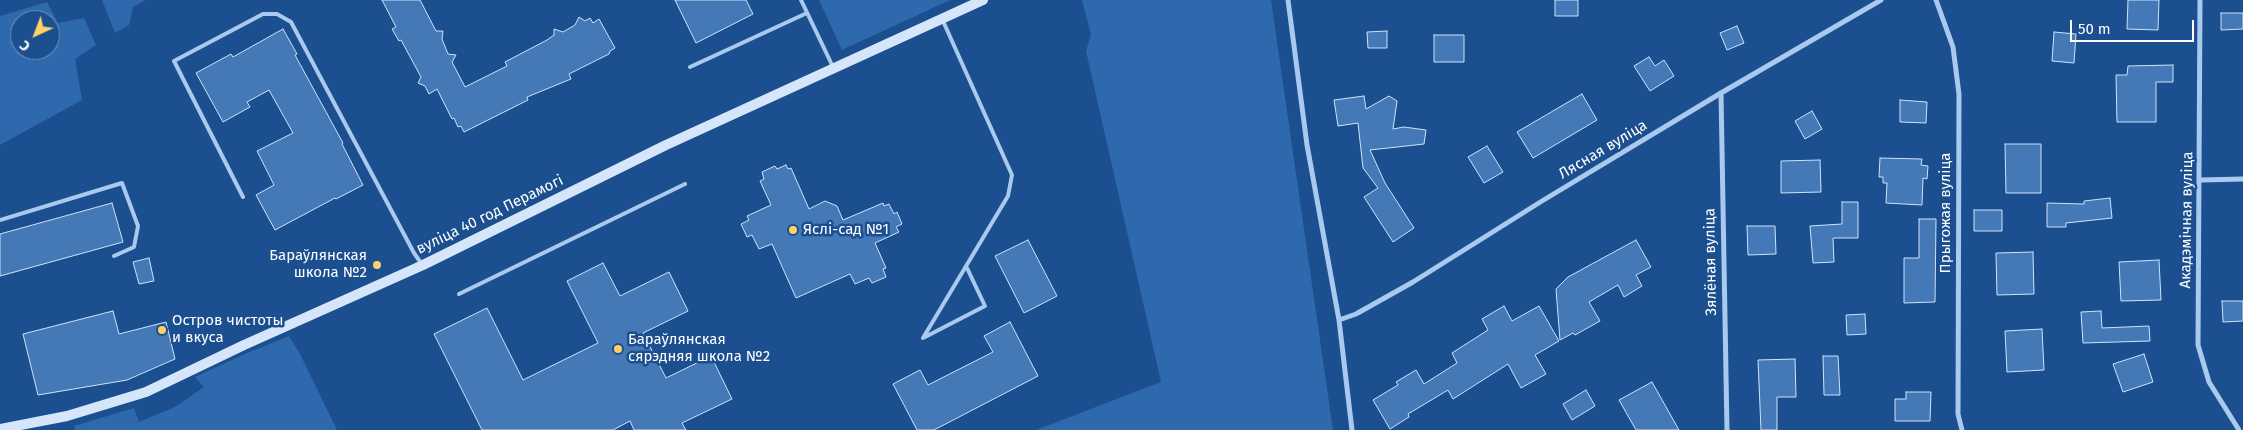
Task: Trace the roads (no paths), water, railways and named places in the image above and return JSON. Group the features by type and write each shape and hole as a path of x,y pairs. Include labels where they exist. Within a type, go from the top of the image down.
{"street":[{"name":"вуліца 40 год Перамогі","path":"0,429 67,416 146,392 244,345 422,265 666,145 982,0"},
{"path":"1288,0 1307,145 1339,320 1352,430"},
{"name":"Лясная вуліца","path":"1339,320 1356,314 1413,282 1542,201 1721,93 1881,0"},
{"name":"Прыгожая вуліца","path":"1936,0 1953,47 1959,94 1958,414 1962,430"},
{"name":"Акадэмічная вуліца","path":"2200,0 2201,180 2198,345 2209,382 2240,430"},
{"name":"Зялёная вуліца","path":"1721,93 1727,430"},
{"path":"2201,180 2243,180"}],"lane":[{"path":"801,0 834,69"},
{"path":"690,67 807,13"},
{"path":"243,197 174,61 263,14 278,14 291,22 422,265"},
{"path":"942,18 1012,175 1008,196 967,268 922,338 986,306 967,268"},
{"path":"0,220 122,183 138,226 134,247 114,256"},
{"path":"460,294 685,184"}],"place":[{"name":"Яслі-сад №1","path":"793,230"},
{"name":"Бараўлянская школа №2","path":"377,265"},
{"name":"Остров чистоты и вкуса","path":"162,330"},
{"name":"Бараўлянская сярэдняя школа №2","path":"618,349"}]}
